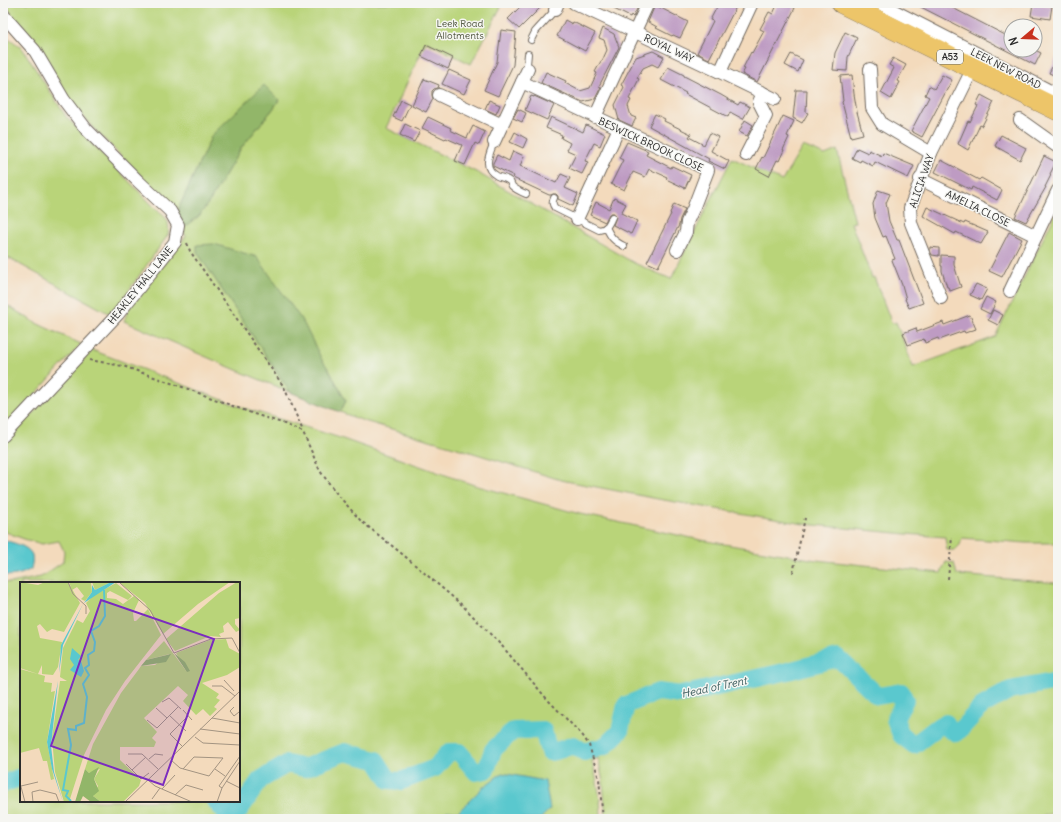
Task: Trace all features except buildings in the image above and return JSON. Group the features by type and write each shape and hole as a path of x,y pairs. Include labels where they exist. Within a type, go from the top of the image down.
{"highway":[{"name":"LEEK NEW ROAD","path":"842,3 930,38 973,68 1058,110"}],"street":[{"path":"574,3 635,32 648,3"},
{"path":"720,72 752,3"},
{"name":"LEEK NEW ROAD","path":"882,4 930,38 1058,95"},
{"path":"3,14 35,51 64,100 86,129 170,211 178,227"},
{"name":"ROYAL WAY","path":"595,117 635,32 720,72 761,98 775,99"},
{"path":"869,65 872,108 882,124 931,153"},
{"name":"ALICIA WAY","path":"941,298 911,223 910,208 931,153 973,68"},
{"path":"494,142 528,69"},
{"name":"BESWICK BROOK CLOSE","path":"522,82 708,170 687,222 686,232 677,250"},
{"path":"439,95 502,125"},
{"path":"746,156 766,116 761,98"},
{"path":"1020,120 1058,147"},
{"path":"577,219 619,128"},
{"name":"AMELIA CLOSE","path":"920,180 1036,236"},
{"path":"1010,291 1058,190"},
{"name":"HEAKLEY HALL LANE","path":"3,436 118,314 175,242 178,227"}],"lane":[{"path":"531,40 535,32 556,7"},
{"path":"528,54 528,69"},
{"path":"494,142 488,155 488,166 491,172 496,176 508,180 516,189 526,194"},
{"path":"554,198 552,201 555,208 599,230 603,230 612,217"},
{"path":"606,227 611,237 624,246"}],"path":[{"path":"178,227 190,251 284,387 320,471 341,500 361,521 462,604 502,646 547,699 583,736 589,745 599,779 603,819"},
{"path":"76,358 123,366 282,423 303,432"},
{"path":"793,573 805,518"},
{"path":"948,579 952,537"},
{"path":"1054,819 1058,818"}],"green space":[{"name":"Leek Road Allotments","path":"5,3 503,3 471,64 426,42 386,128 476,172 634,263 671,279 732,158 782,181 803,146 825,155 837,150 855,222 851,223 872,278 874,277 892,324 896,322 913,367 995,337 1058,208 1058,543 1026,543 962,538 960,545 955,550 947,550 945,537 804,524 658,499 561,480 364,421 340,412 346,401 322,360 197,252 290,392 124,321 129,308 186,236 182,229 199,216 211,199 241,148 279,100 212,135 177,212 95,130 68,99 45,55 16,22"},
{"path":"3,34 22,48 67,118 168,222 168,235 114,311 108,313 3,255"},
{"path":"264,85 279,100 241,148 211,199 199,216 182,229 177,212 212,135"},
{"path":"214,244 257,257 303,322 322,360 346,401 340,412 290,392 197,252 197,245"},
{"path":"3,303 36,323 81,344 3,430"},
{"path":"92,350 244,408 337,437 474,485 580,514 701,540 816,560 941,573 946,562 954,563 957,575 1058,583 1058,811 1035,819 606,819 603,782 598,758 592,761 596,775 601,819 3,819 3,582 11,583 41,577 63,562 64,551 59,541 42,544 3,531 3,444 71,374"}],"water":[{"path":"3,540 19,545 30,552 32,555 31,569 18,575 3,575"},
{"path":"502,773 545,781 550,809 540,819 447,819 444,813 447,811 458,812 482,788"}],"waterway":[{"name":"Head of Trent","path":"216,802 227,814 239,811 260,780 287,764 304,768 345,752 376,760 389,780 401,781 435,768 449,752 459,752 476,772 486,770 493,750 513,731 543,730 549,752 574,745 584,752 605,746 620,731 626,705 658,692 681,695 784,672 838,658 878,696 901,692 905,700 895,719 901,735 914,745 939,726 946,723 950,730 957,733 982,706 1010,690 1058,681"},
{"name":"Head of Trent","path":"3,784 20,777"}]}
